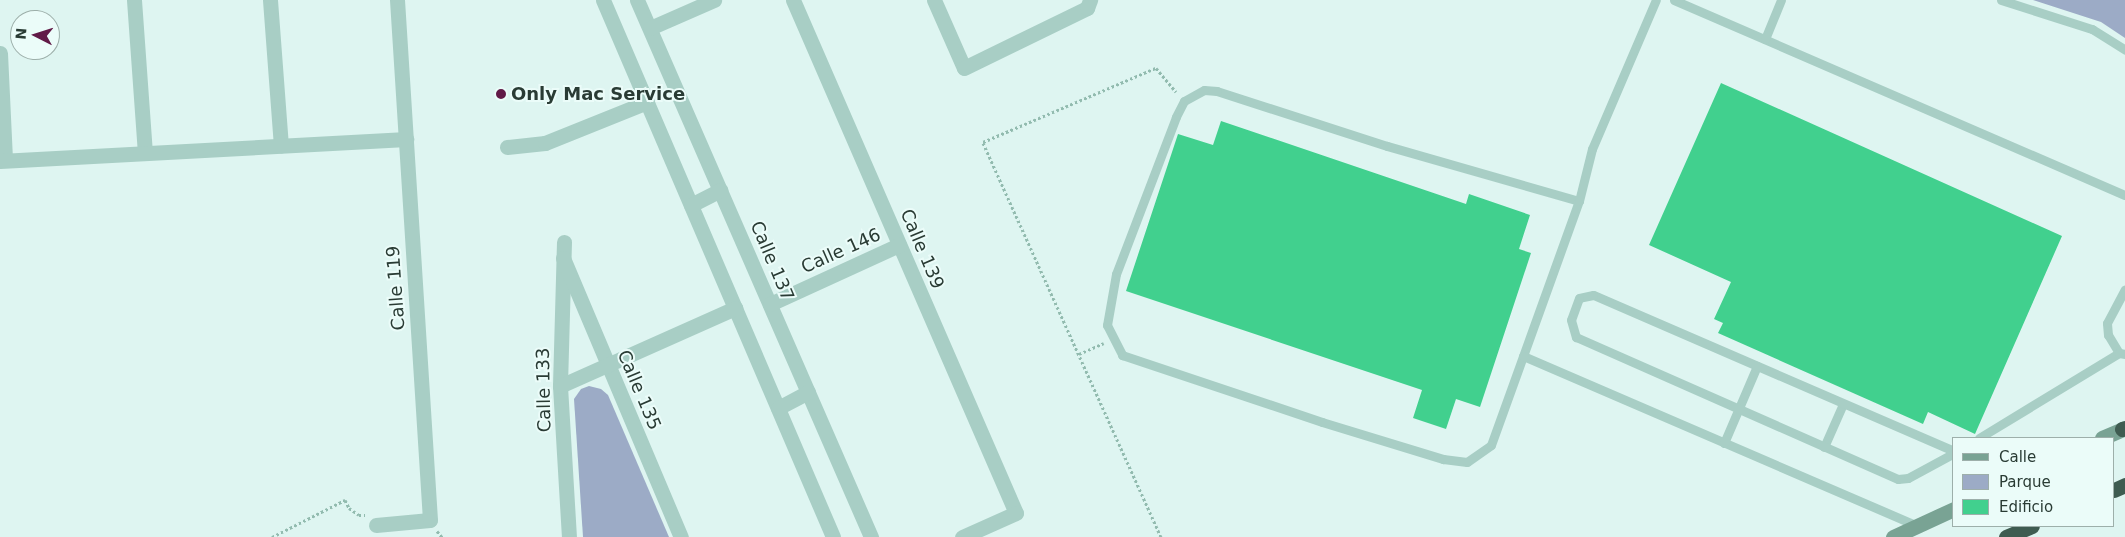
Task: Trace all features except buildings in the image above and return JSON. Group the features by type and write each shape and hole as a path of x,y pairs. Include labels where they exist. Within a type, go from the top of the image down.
{"highway":[{"path":"2006,537 2030,527"}],"main road":[{"path":"2104,437 2124,428"},
{"path":"1893,537 1952,510"}],"street":[{"path":"134,0 145,152"},
{"path":"270,0 281,146"},
{"name":"Calle 119","path":"376,525 430,520 397,0"},
{"path":"603,0 833,537"},
{"name":"Calle 137","path":"637,0 871,537"},
{"path":"650,28 714,0"},
{"name":"Calle 139","path":"793,0 1016,513 962,537"},
{"path":"934,0 964,68 1087,3"},
{"path":"0,53 3,160 406,139"},
{"path":"507,147 545,143 647,102"},
{"path":"691,205 720,190"},
{"name":"Calle 133","path":"564,242 560,386 569,537"},
{"name":"Calle 146","path":"770,304 899,245"},
{"name":"Calle 135","path":"563,258 681,537"},
{"path":"560,386 609,366 735,308"},
{"path":"778,408 808,392"}],"lane":[{"path":"1579,201 1387,146 1216,91 1198,92 1184,101 1116,274 1107,325 1122,355 1140,362 1443,460 1467,462 1491,445 1579,201 1592,149 1656,0"},
{"path":"1674,0 2125,195"},
{"path":"1764,39 1781,0"},
{"path":"2001,0 2092,29 2125,50"},
{"path":"1981,437 2122,354 2108,335 2107,323 2125,289"},
{"path":"1952,451 1592,295 1579,298 1571,320 1576,337 1898,479 1908,478 1952,453"},
{"path":"1523,356 1918,526"},
{"path":"1724,443 1757,366"},
{"path":"1824,447 1844,404"}],"path":[{"path":"1162,537 983,142 1156,68 1184,101"},
{"path":"1079,354 1114,339"},
{"path":"272,537 345,500 359,515 373,515 376,525"}],"green space":[{"path":"2033,0 2125,0 2125,38 2101,22"},
{"path":"589,386 601,389 608,395 669,537 583,537 574,399 581,389"}],"place":[{"name":"Only Mac Service","path":"501,94"}]}
